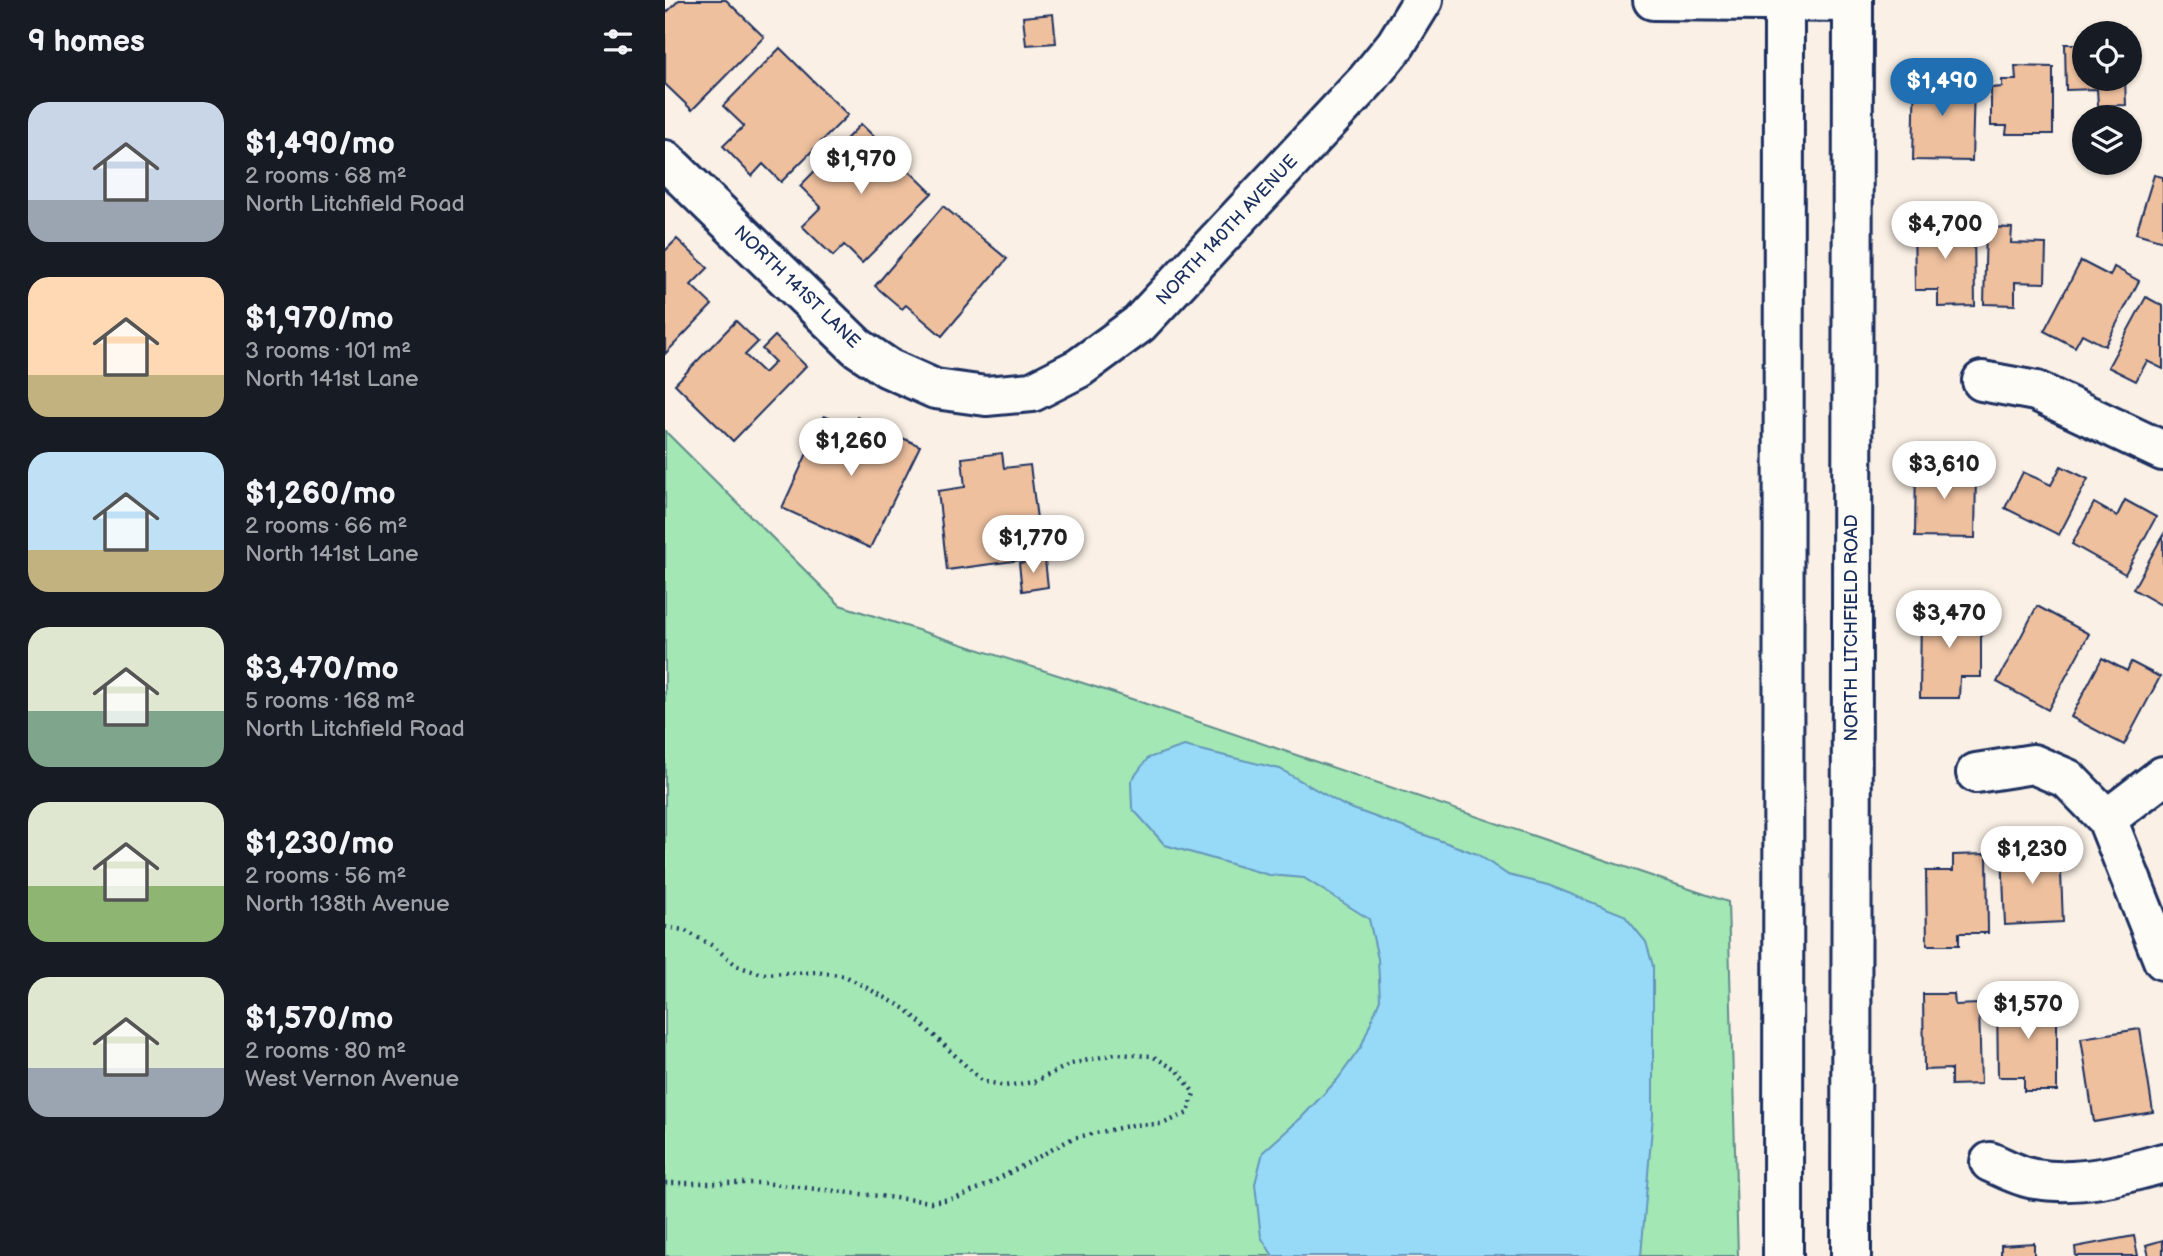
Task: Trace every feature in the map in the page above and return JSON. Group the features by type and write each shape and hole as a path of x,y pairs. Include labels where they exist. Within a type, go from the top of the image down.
{"main road":[{"name":"NORTH 140TH AVENUE","path":"986,396 1032,392 1079,368 1139,324 1367,80 1396,44 1423,0"},
{"path":"1653,0 1853,1"},
{"path":"1783,1256 1784,1"},
{"name":"NORTH LITCHFIELD ROAD","path":"1851,1256 1853,1"},
{"name":"NORTH 141ST LANE","path":"665,160 856,347 888,368 935,390 986,396"},
{"path":"1982,381 2036,391 2163,449"},
{"path":"1976,773 2033,764 2068,779 2107,819 2163,960"},
{"path":"2107,819 2163,776"},
{"path":"1990,1163 2033,1179 2079,1182 2163,1163"}],"path":[{"path":"665,928 684,930 713,946 737,966 762,974 819,972 845,976 906,1009 982,1081 1005,1086 1034,1082 1071,1064 1115,1054 1152,1056 1178,1072 1194,1093 1188,1113 1162,1124 1133,1125 1073,1138 987,1185 957,1198 931,1202 764,1183 665,1183"}],"green space":[{"path":"665,431 840,605 1114,693 1728,902 1738,1256 665,1256"}],"water":[{"path":"1184,746 1280,769 1345,806 1477,854 1508,875 1548,885 1624,915 1646,942 1653,966 1653,1115 1641,1256 1273,1256 1261,1237 1255,1184 1263,1152 1301,1118 1337,1080 1361,1047 1380,999 1378,959 1369,919 1304,878 1269,875 1165,845 1132,808 1131,781 1148,758"}],"building":[{"path":"679,0 726,0 764,37 692,110 665,84 665,14"},
{"path":"1053,14 1056,43 1026,45 1023,17"},
{"path":"2065,44 2072,44 2072,90 2066,90"},
{"path":"780,48 848,115 781,182 763,164 752,176 723,146 744,126 723,106"},
{"path":"2015,66 2053,67 2053,134 2006,134 2007,126 1991,126 1991,88 2002,87 2002,80 2016,80"},
{"path":"1915,69 1947,69 1947,83 1974,84 1972,161 1913,160"},
{"path":"2097,91 2125,91 2126,105 2098,105"},
{"path":"861,124 932,193 862,263 844,245 833,256 802,226 821,207 800,186"},
{"path":"2154,175 2163,177 2163,241 2136,233"},
{"path":"943,206 1007,259 942,336 906,305 902,309 875,286"},
{"path":"1914,215 1946,215 1946,228 1974,228 1975,306 1938,307 1938,290 1915,290"},
{"path":"1986,227 2012,228 2011,243 2046,244 2045,283 2015,282 2015,305 1984,304"},
{"path":"677,239 708,268 691,285 712,305 665,354 665,251"},
{"path":"2081,261 2110,276 2114,267 2139,281 2105,346 2082,334 2075,347 2044,331"},
{"path":"2146,297 2163,306 2163,369 2147,361 2136,381 2108,367"},
{"path":"736,321 758,342 745,355 764,373 775,362 762,349 775,336 806,366 733,441 675,384"},
{"path":"824,416 852,428 857,417 920,446 870,548 782,508"},
{"path":"1002,453 1004,468 1030,465 1042,557 947,570 938,491 965,487 962,458"},
{"path":"1916,459 1949,459 1949,471 1976,471 1975,538 1915,537"},
{"path":"2061,466 2088,479 2059,535 2005,508 2023,472 2051,485"},
{"path":"2125,500 2156,517 2125,574 2072,544 2094,503 2117,516"},
{"path":"2163,535 2163,606 2133,589"},
{"path":"1045,560 1048,587 1022,591 1019,563"},
{"path":"2037,606 2089,634 2048,710 1997,682"},
{"path":"1921,607 1981,607 1981,677 1960,677 1959,698 1920,698"},
{"path":"2102,658 2127,671 2131,662 2160,677 2124,745 2071,717"},
{"path":"2060,848 2063,922 2005,925 2002,851"},
{"path":"1987,854 1988,933 1959,933 1959,945 1927,945 1926,871 1953,871 1953,855"},
{"path":"1923,994 1954,994 1955,1005 1979,1004 1981,1084 1951,1085 1951,1069 1924,1070"},
{"path":"2057,997 2057,1091 2024,1091 2024,1077 1998,1077 1997,998"},
{"path":"2140,1029 2153,1112 2094,1122 2081,1038"},
{"path":"2134,1236 2138,1256 2076,1256 2075,1247"},
{"path":"2163,1240 2163,1256 2149,1256 2146,1245"},
{"path":"2034,1243 2034,1256 2001,1256 2001,1245"}]}
